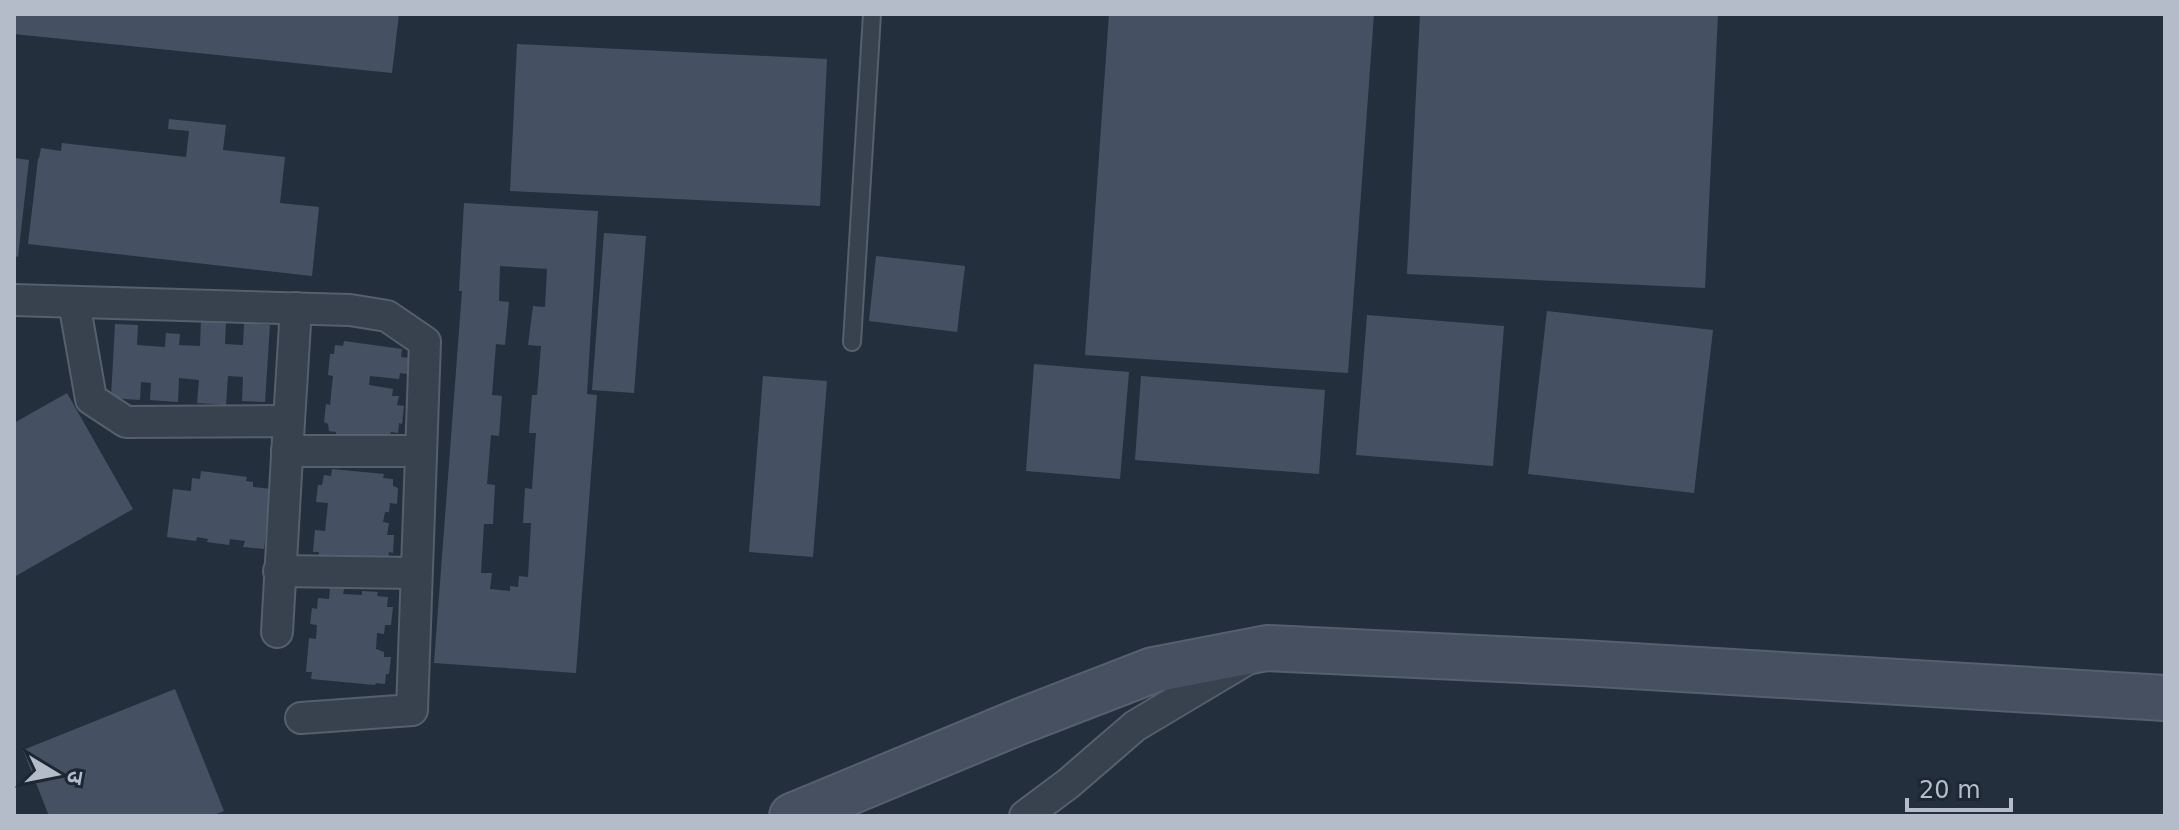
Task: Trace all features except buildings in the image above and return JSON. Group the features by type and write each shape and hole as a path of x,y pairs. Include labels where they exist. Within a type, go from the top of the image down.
{"street":[{"path":"14,300 350,310 387,316 425,342 412,710 301,718"},
{"path":"74,302 91,399 126,422 289,421"},
{"path":"277,632 296,308"},
{"path":"287,451 420,451"},
{"path":"279,571 415,573"},
{"path":"792,816 1153,670 1267,648 1582,663 2165,698"},
{"path":"1025,816 1135,726 1267,648"}],"lane":[{"path":"852,342 872,14"}]}
